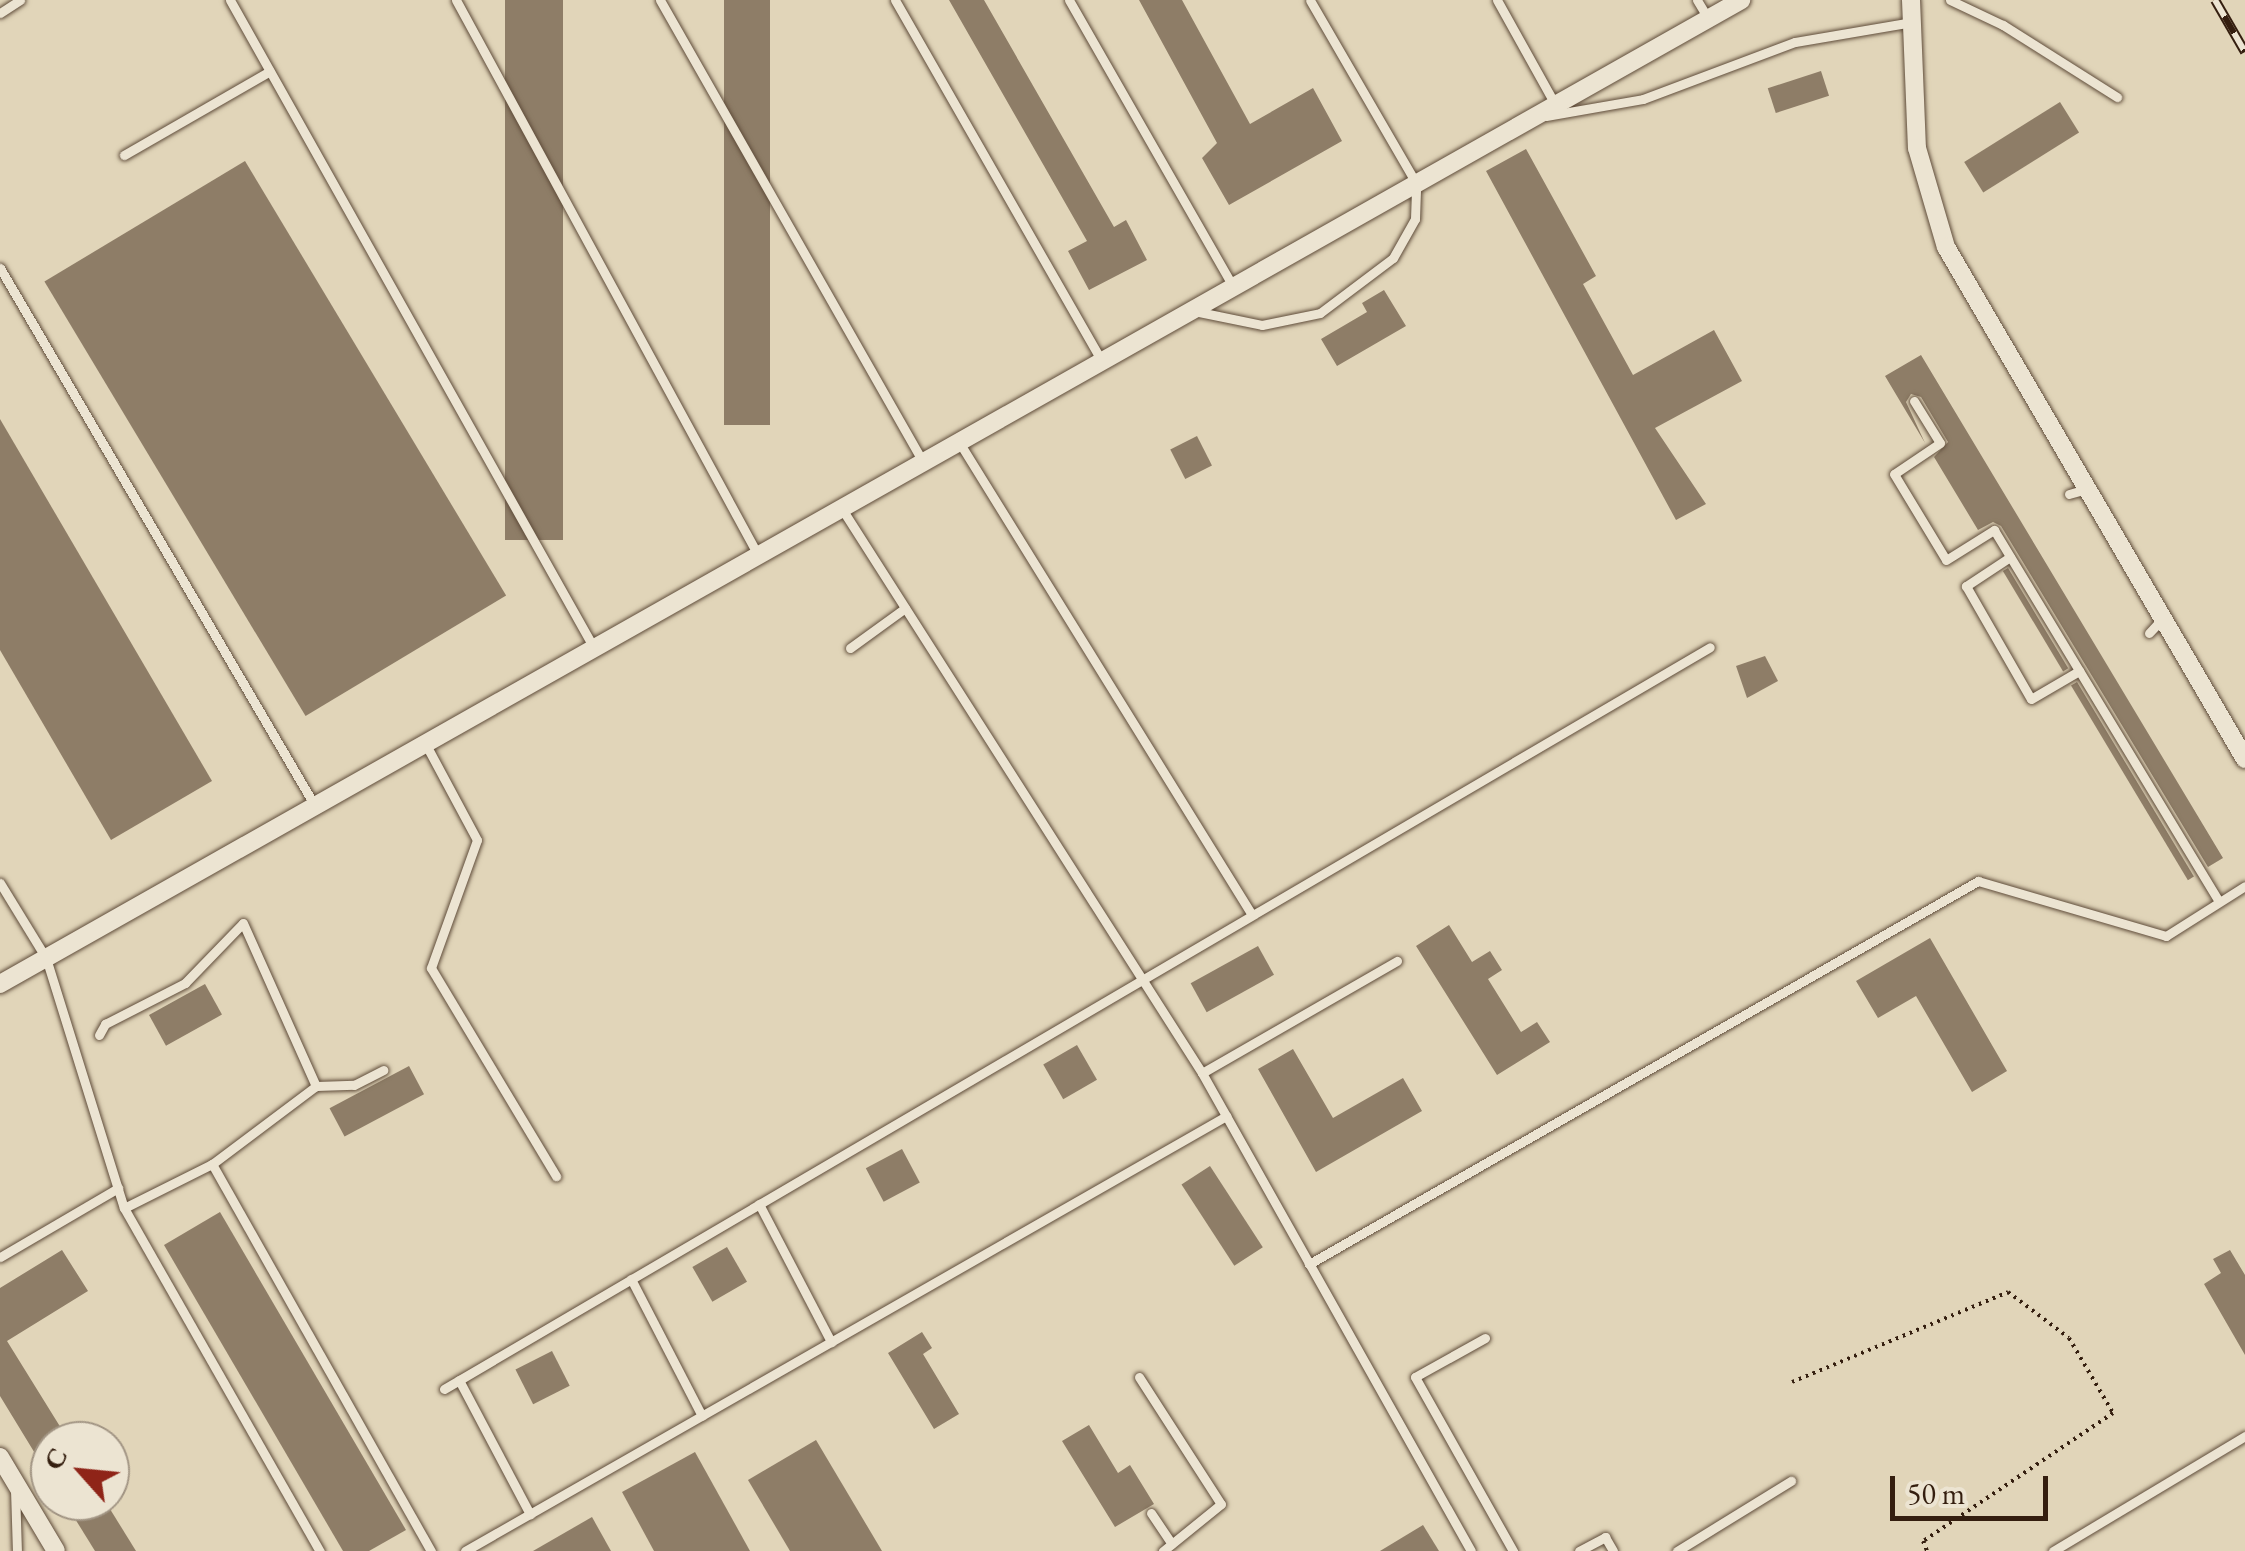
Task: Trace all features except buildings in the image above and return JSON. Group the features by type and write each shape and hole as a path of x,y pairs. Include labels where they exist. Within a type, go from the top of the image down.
{"street":[{"path":"0,984 1740,0"},
{"path":"1911,0 1917,148 1946,247 2076,492 2155,626 2245,760"},
{"path":"0,1457 56,1551"}],"lane":[{"path":"0,12 20,0"},
{"path":"230,0 594,648"},
{"path":"456,0 758,555"},
{"path":"660,0 923,462"},
{"path":"895,0 1102,361"},
{"path":"1069,0 1233,286"},
{"path":"1191,310 1262,325 1320,313 1393,258 1414,220 1416,183 1310,0"},
{"path":"1496,0 1555,104"},
{"path":"1698,0 1708,18"},
{"path":"1950,0 2004,24 2116,97"},
{"path":"1528,119 1643,98 1795,42 1914,22"},
{"path":"124,155 270,71"},
{"path":"0,268 315,806"},
{"path":"1914,401 1940,443 1894,474 1946,560 1994,530 2219,901"},
{"path":"959,442 1252,915"},
{"path":"841,508 1202,1073 1471,1551"},
{"path":"2010,558 1966,586 2032,698 2079,671"},
{"path":"850,648 906,608"},
{"path":"444,1389 1710,647"},
{"path":"425,744 477,840 431,968 556,1176"},
{"path":"1310,1264 1978,881 2166,936 2245,886"},
{"path":"0,884 46,958 124,1208 320,1551"},
{"path":"100,1035 105,1024 185,984 243,923 316,1086"},
{"path":"1202,1073 1397,961"},
{"path":"124,1208 212,1164 316,1086 354,1085 384,1070"},
{"path":"465,1551 1226,1116"},
{"path":"212,1164 431,1551"},
{"path":"0,1257 118,1188"},
{"path":"759,1204 832,1342"},
{"path":"632,1279 702,1416"},
{"path":"1485,1338 1415,1378 1514,1551"},
{"path":"1139,1377 1221,1504 1168,1548 1151,1513"},
{"path":"459,1380 530,1514"},
{"path":"2054,1551 2245,1436"},
{"path":"1677,1551 1791,1481"},
{"path":"15,1482 17,1551"},
{"path":"1579,1551 1606,1537 1612,1551"}],"path":[{"path":"1792,1382 2008,1292 2069,1338 2114,1413 1923,1541 1927,1551"}],"railway":[{"path":"2215,0 2245,52"}]}
